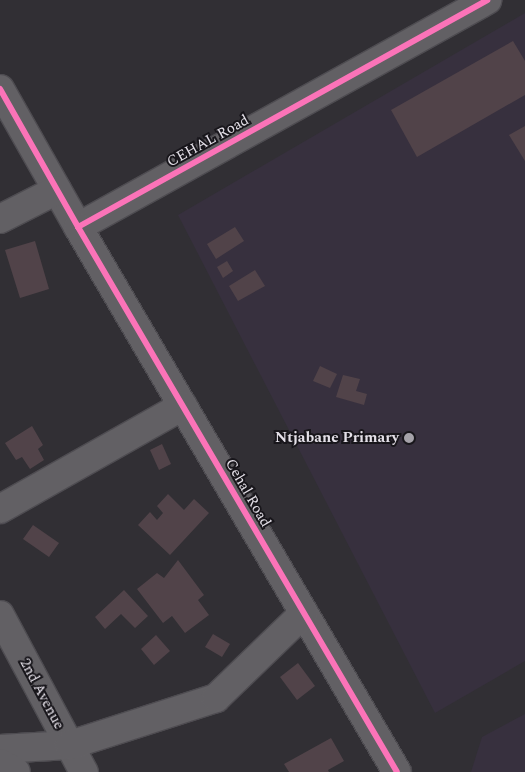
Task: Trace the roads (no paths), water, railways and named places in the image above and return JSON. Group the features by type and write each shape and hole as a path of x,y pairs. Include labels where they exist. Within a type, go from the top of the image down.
{"street":[{"name":"CEHAL Road","path":"78,226 487,0"},
{"path":"0,89 78,226"},
{"path":"0,219 57,190"},
{"name":"Cehal Road","path":"78,226 397,772"},
{"path":"0,509 183,406"},
{"path":"0,749 70,745 216,698 304,613"},
{"name":"2nd Avenue","path":"0,616 84,772"},
{"path":"0,763 16,772"}],"place":[{"name":"Ntjabane Primary","path":"409,438"}]}
